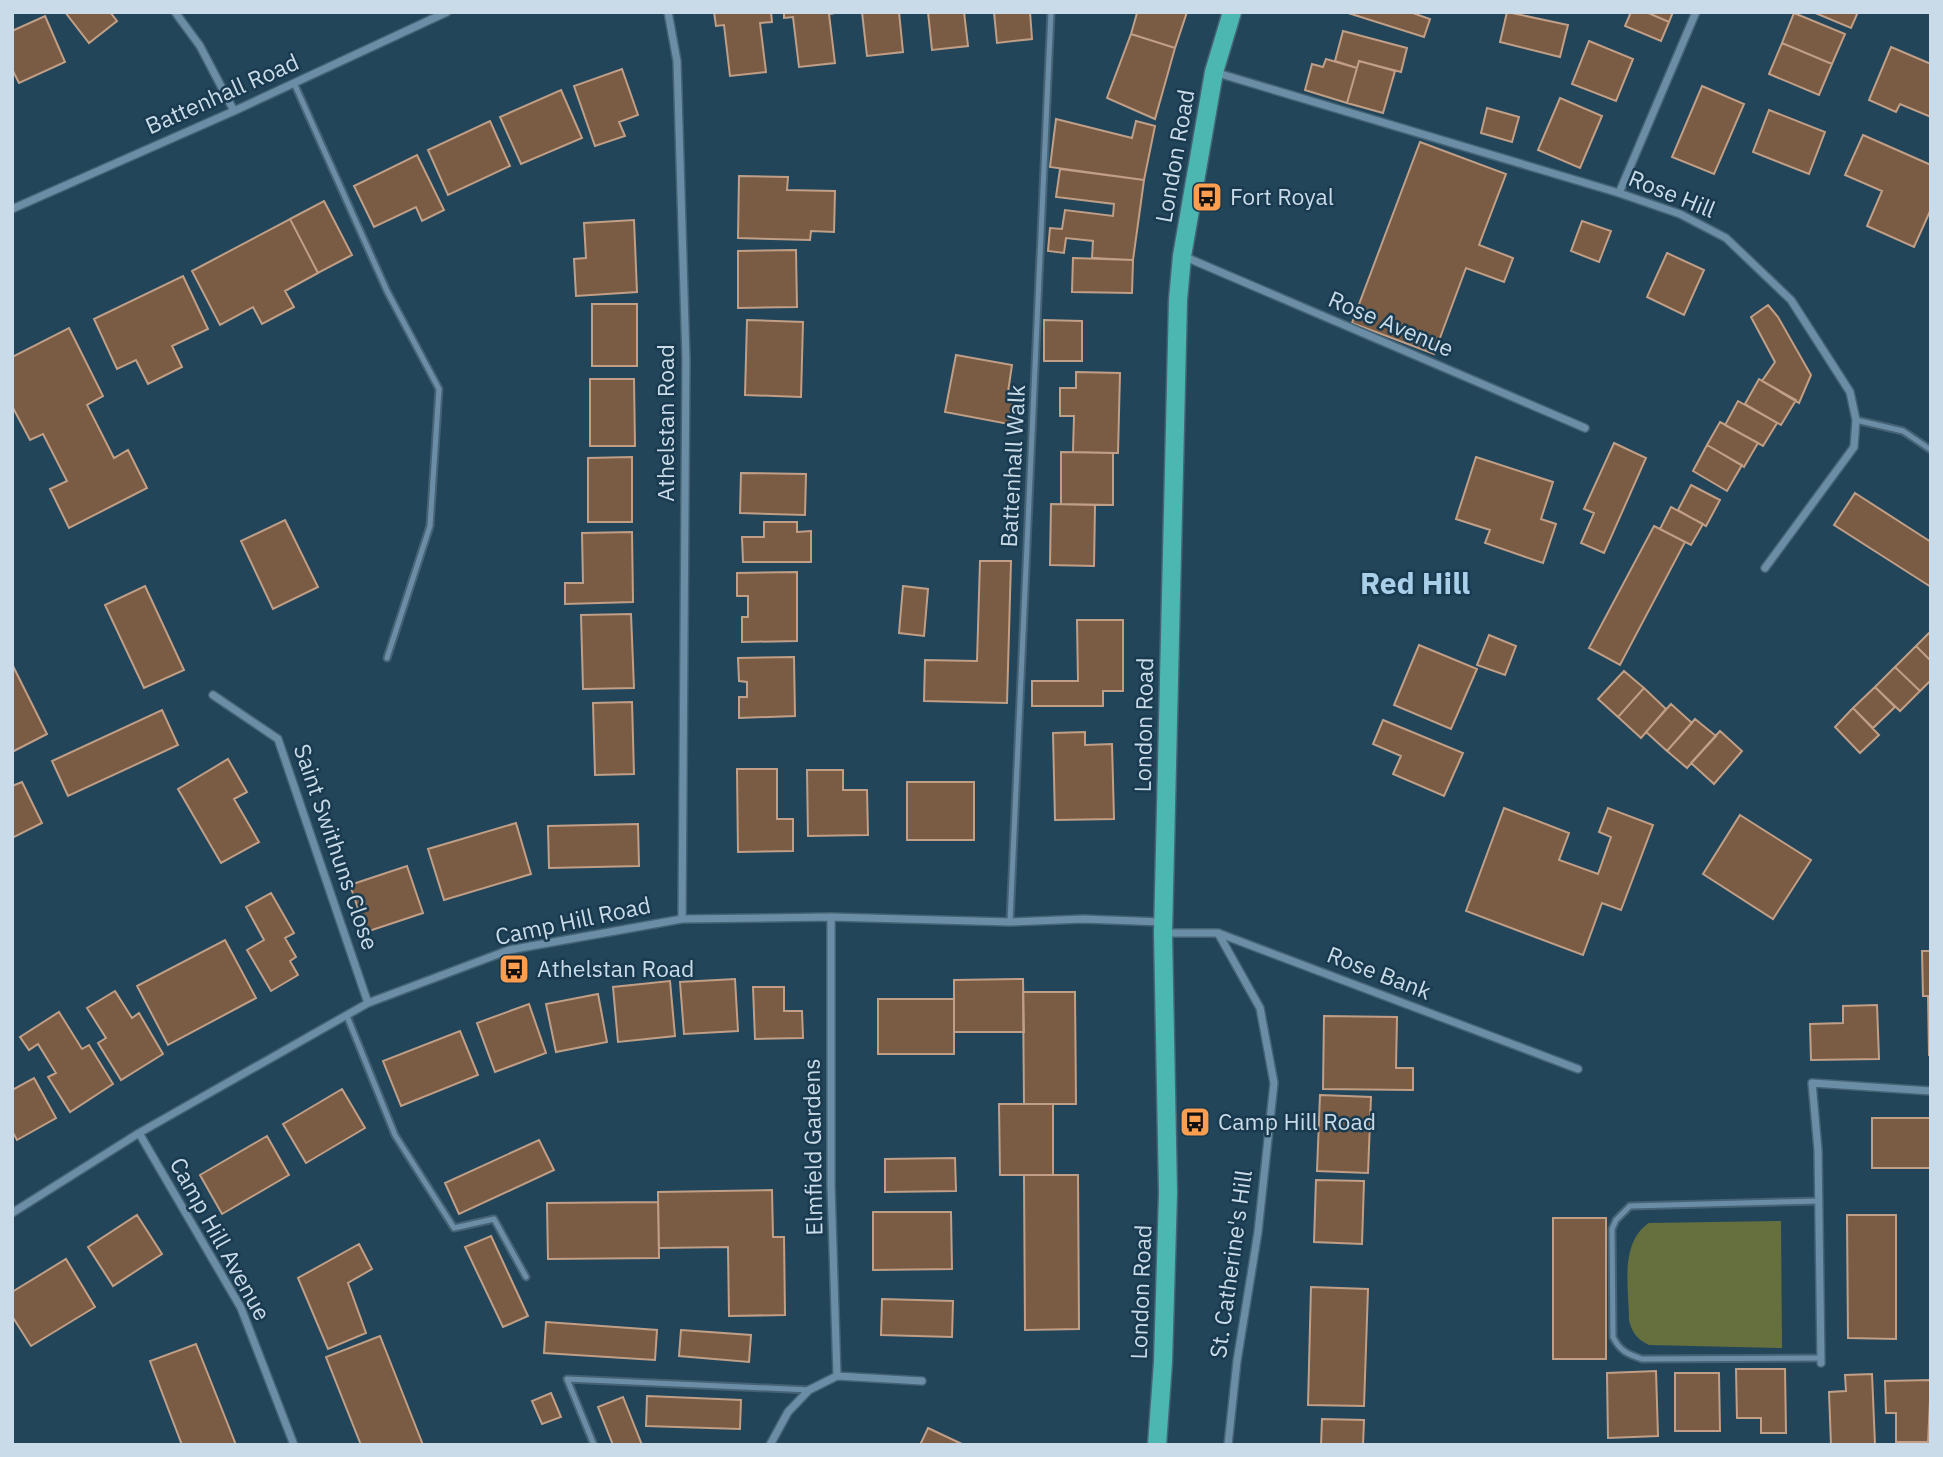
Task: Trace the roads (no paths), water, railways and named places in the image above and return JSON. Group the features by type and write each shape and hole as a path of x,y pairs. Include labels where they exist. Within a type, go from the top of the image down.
{"main road":[{"name":"London Road","path":"1157,1445 1163,1362 1168,1193 1163,927 1178,300 1182,256 1214,72 1232,12"}],"street":[{"path":"175,12 200,47 234,111"},
{"name":"Battenhall Road","path":"12,209 234,111 447,12"},
{"name":"Athelstan Road","path":"668,12 677,61 686,359 682,919"},
{"path":"1619,193 1696,12"},
{"name":"Rose Hill","path":"1214,72 1619,193 1680,214 1726,238 1756,265 1791,300 1843,380 1850,392 1856,420 1854,447 1765,568"},
{"name":"Rose Avenue","path":"1182,256 1585,428"},
{"name":"Saint Swithuns Close","path":"213,695 278,739 368,1003"},
{"name":"Camp Hill Road","path":"12,1213 139,1133 368,1003 509,950 682,919 831,917 1010,922 1083,919 1163,927"},
{"name":"Elmfield Gardens","path":"831,917 831,1185 837,1376"},
{"name":"Rose Bank","path":"1163,927 1218,933 1578,1069"},
{"name":"St. Catherine's Hill","path":"1218,933 1260,1008 1274,1083 1258,1232 1237,1360 1228,1445"},
{"path":"1821,1360 1819,1201 1812,1083 1931,1091"},
{"name":"Camp Hill Avenue","path":"139,1133 241,1308 294,1445"},
{"path":"770,1445 788,1412 809,1390 837,1376 922,1381"}],"lane":[{"name":"Battenhall Walk","path":"1010,922 1051,12"},
{"path":"295,83 387,291 439,389 430,526 387,658"},
{"path":"1856,420 1903,431 1931,450"},
{"path":"346,1016 395,1135 454,1228 494,1219 526,1277"},
{"path":"1819,1201 1630,1206 1616,1220 1612,1230 1613,1337 1618,1348 1642,1359 1821,1360"},
{"path":"594,1445 567,1379 809,1390"}],"place":[{"name":"Fort Royal","path":"1207,197"},
{"name":"Athelstan Road","path":"514,969"},
{"name":"Camp Hill Road","path":"1195,1122"}],"district":[{"name":"Red Hill","path":"1415,584"}]}
